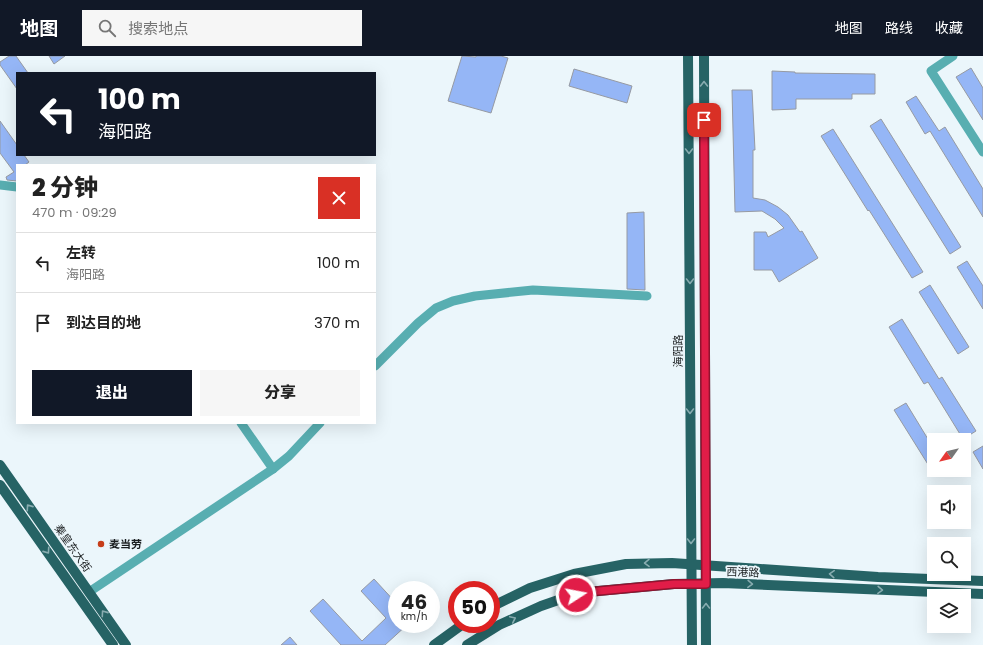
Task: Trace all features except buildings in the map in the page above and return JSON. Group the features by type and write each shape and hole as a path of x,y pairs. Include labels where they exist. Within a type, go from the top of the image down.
{"main road":[{"name":"海阳路","path":"688,56 692,645"},
{"path":"704,56 706,645"},
{"name":"秦皇东大街","path":"0,465 126,645"},
{"path":"0,485 113,645"},
{"name":"西港路","path":"500,603 530,588 574,574 626,564 672,563 878,577 983,581"},
{"name":"西港路","path":"467,645 499,625 541,606 588,592 723,583 983,594"},
{"path":"434,645 451,633"}],"street":[{"path":"952,56 931,71 983,152"},
{"path":"0,185 16,187"},
{"path":"376,365 436,308 453,301 476,296 533,290 647,296"},
{"path":"242,424 273,469"},
{"path":"89,592 273,469 289,456 319,424"}],"place":[{"name":"麦当劳","path":"101,544"}],"route":[{"path":"576,595 588,592 674,584 706,584 704,120"}]}
